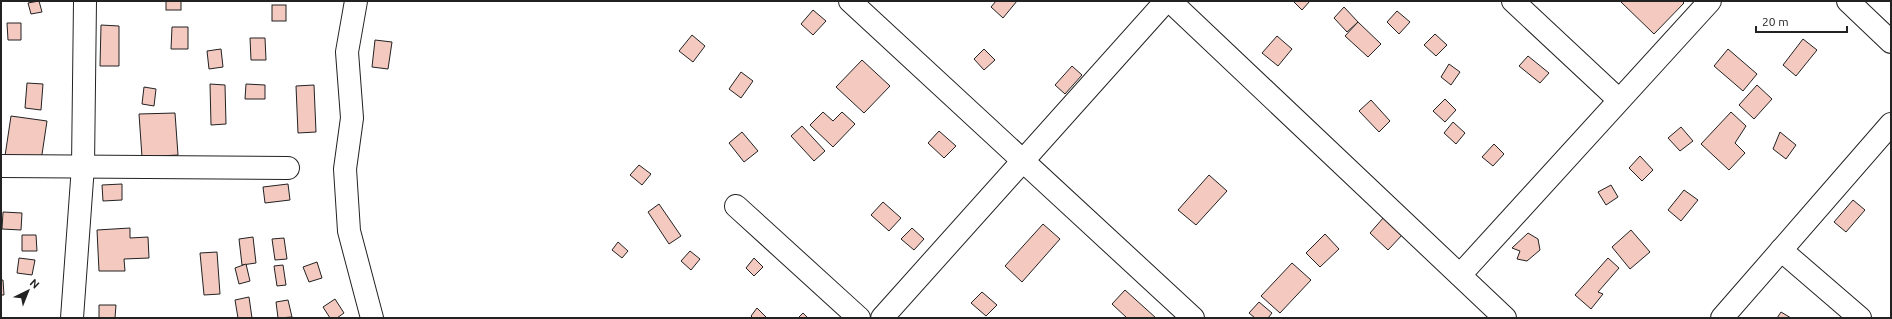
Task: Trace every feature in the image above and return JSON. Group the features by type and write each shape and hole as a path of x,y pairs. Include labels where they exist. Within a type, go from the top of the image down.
{"street":[{"path":"72,318 82,166 85,1"},
{"path":"356,1 347,52 352,118 345,169 349,231 372,318"},
{"path":"850,1 1194,318"},
{"path":"882,318 1166,1"},
{"path":"1170,1 1505,318"},
{"path":"1513,1 1619,100"},
{"path":"1460,275 1710,1"},
{"path":"1848,1 1891,42"},
{"path":"1722,318 1891,124"},
{"path":"1,166 288,168"},
{"path":"736,206 860,318"},
{"path":"1781,250 1860,318"}],"building":[{"path":"39,1 42,12 31,14 28,3"},
{"path":"166,1 181,1 181,10 166,10"},
{"path":"996,1 1017,1 1003,18 991,7"},
{"path":"1293,1 1310,1 1302,10"},
{"path":"1682,1 1684,3 1654,34 1621,2"},
{"path":"272,5 286,5 286,21 272,21"},
{"path":"1344,7 1358,22 1347,32 1334,18"},
{"path":"813,10 826,21 813,35 801,24"},
{"path":"1397,11 1410,22 1399,34 1387,22"},
{"path":"1358,22 1381,44 1368,57 1345,36"},
{"path":"7,23 21,23 21,40 8,40"},
{"path":"101,25 119,26 119,66 100,66"},
{"path":"172,27 188,27 188,49 171,49"},
{"path":"1435,34 1447,45 1436,56 1424,45"},
{"path":"692,35 705,46 693,62 679,51"},
{"path":"1277,36 1292,49 1278,66 1262,53"},
{"path":"250,38 265,38 266,60 251,60"},
{"path":"1803,39 1817,50 1796,76 1783,65"},
{"path":"375,40 392,42 388,69 372,67"},
{"path":"221,49 223,67 209,69 207,51"},
{"path":"984,49 995,60 984,70 974,59"},
{"path":"1728,49 1757,74 1743,91 1714,66"},
{"path":"1528,56 1549,73 1540,83 1519,66"},
{"path":"862,60 890,86 864,113 836,87"},
{"path":"1449,64 1460,72 1451,85 1441,77"},
{"path":"1072,66 1082,75 1065,94 1055,85"},
{"path":"741,72 753,81 741,98 729,89"},
{"path":"27,83 43,84 41,110 25,108"},
{"path":"210,84 225,85 226,124 211,125"},
{"path":"246,84 265,85 265,99 245,99"},
{"path":"314,85 316,132 298,133 296,86"},
{"path":"1757,85 1772,99 1754,119 1739,105"},
{"path":"144,87 156,89 154,106 142,104"},
{"path":"1445,99 1456,110 1445,122 1433,111"},
{"path":"1371,100 1390,121 1379,132 1359,111"},
{"path":"823,112 833,121 842,112 855,124 833,147 810,125"},
{"path":"1731,112 1746,126 1735,143 1745,153 1729,170 1701,144"},
{"path":"175,113 178,155 142,157 139,114"},
{"path":"11,116 47,121 41,161 5,156"},
{"path":"1453,122 1465,133 1456,144 1444,133"},
{"path":"802,126 825,151 814,161 791,136"},
{"path":"1681,127 1693,141 1680,151 1668,138"},
{"path":"939,131 956,146 944,158 928,143"},
{"path":"742,132 758,151 744,162 729,143"},
{"path":"1780,132 1796,145 1786,159 1773,149"},
{"path":"1494,144 1504,154 1493,166 1482,157"},
{"path":"1640,156 1653,170 1642,181 1629,168"},
{"path":"639,165 651,174 642,185 630,175"},
{"path":"1209,175 1227,191 1196,225 1178,210"},
{"path":"122,184 122,200 103,201 102,185"},
{"path":"288,184 290,200 265,203 263,187"},
{"path":"1611,185 1618,197 1606,205 1598,192"},
{"path":"1684,190 1698,200 1681,221 1668,210"},
{"path":"1853,200 1865,210 1846,232 1834,222"},
{"path":"883,202 901,218 889,231 871,215"},
{"path":"659,204 681,236 669,244 648,212"},
{"path":"3,212 22,213 21,230 2,229"},
{"path":"1384,217 1403,234 1388,250 1370,233"},
{"path":"1043,224 1060,239 1022,282 1005,266"},
{"path":"130,228 130,238 148,237 149,258 124,259 125,271 99,271 97,230"},
{"path":"912,228 924,239 914,250 901,239"},
{"path":"1631,230 1650,252 1630,269 1612,247"},
{"path":"1528,233 1538,239 1540,250 1527,261 1517,259 1520,251 1512,248"},
{"path":"1325,234 1339,249 1320,267 1306,253"},
{"path":"22,235 36,235 37,251 22,251"},
{"path":"253,237 256,263 242,265 239,239"},
{"path":"284,238 287,259 275,260 272,239"},
{"path":"618,242 628,251 622,258 612,250"},
{"path":"690,251 700,259 691,270 681,261"},
{"path":"217,252 220,294 204,295 200,253"},
{"path":"19,258 35,260 32,275 17,273"},
{"path":"754,258 763,267 754,276 746,268"},
{"path":"1608,258 1619,268 1598,292 1603,294 1591,309 1575,295"},
{"path":"317,262 322,278 309,282 303,267"},
{"path":"1292,263 1311,280 1280,313 1261,296"},
{"path":"246,264 250,281 239,284 235,268"},
{"path":"283,265 286,285 277,286 274,266"},
{"path":"1,280 3,280 4,295 1,295"},
{"path":"1125,290 1156,318 1127,318 1112,304"},
{"path":"982,292 997,305 986,316 971,303"},
{"path":"249,297 252,318 238,318 235,300"},
{"path":"335,299 344,313 337,318 330,318 323,307"},
{"path":"288,300 292,317 278,318 276,302"},
{"path":"1259,302 1272,313 1268,318 1255,318 1249,313"},
{"path":"99,305 116,305 115,318 99,318"},
{"path":"757,308 767,318 753,318 751,316"},
{"path":"1781,312 1791,318 1777,318"},
{"path":"803,313 808,318 798,318"}]}
